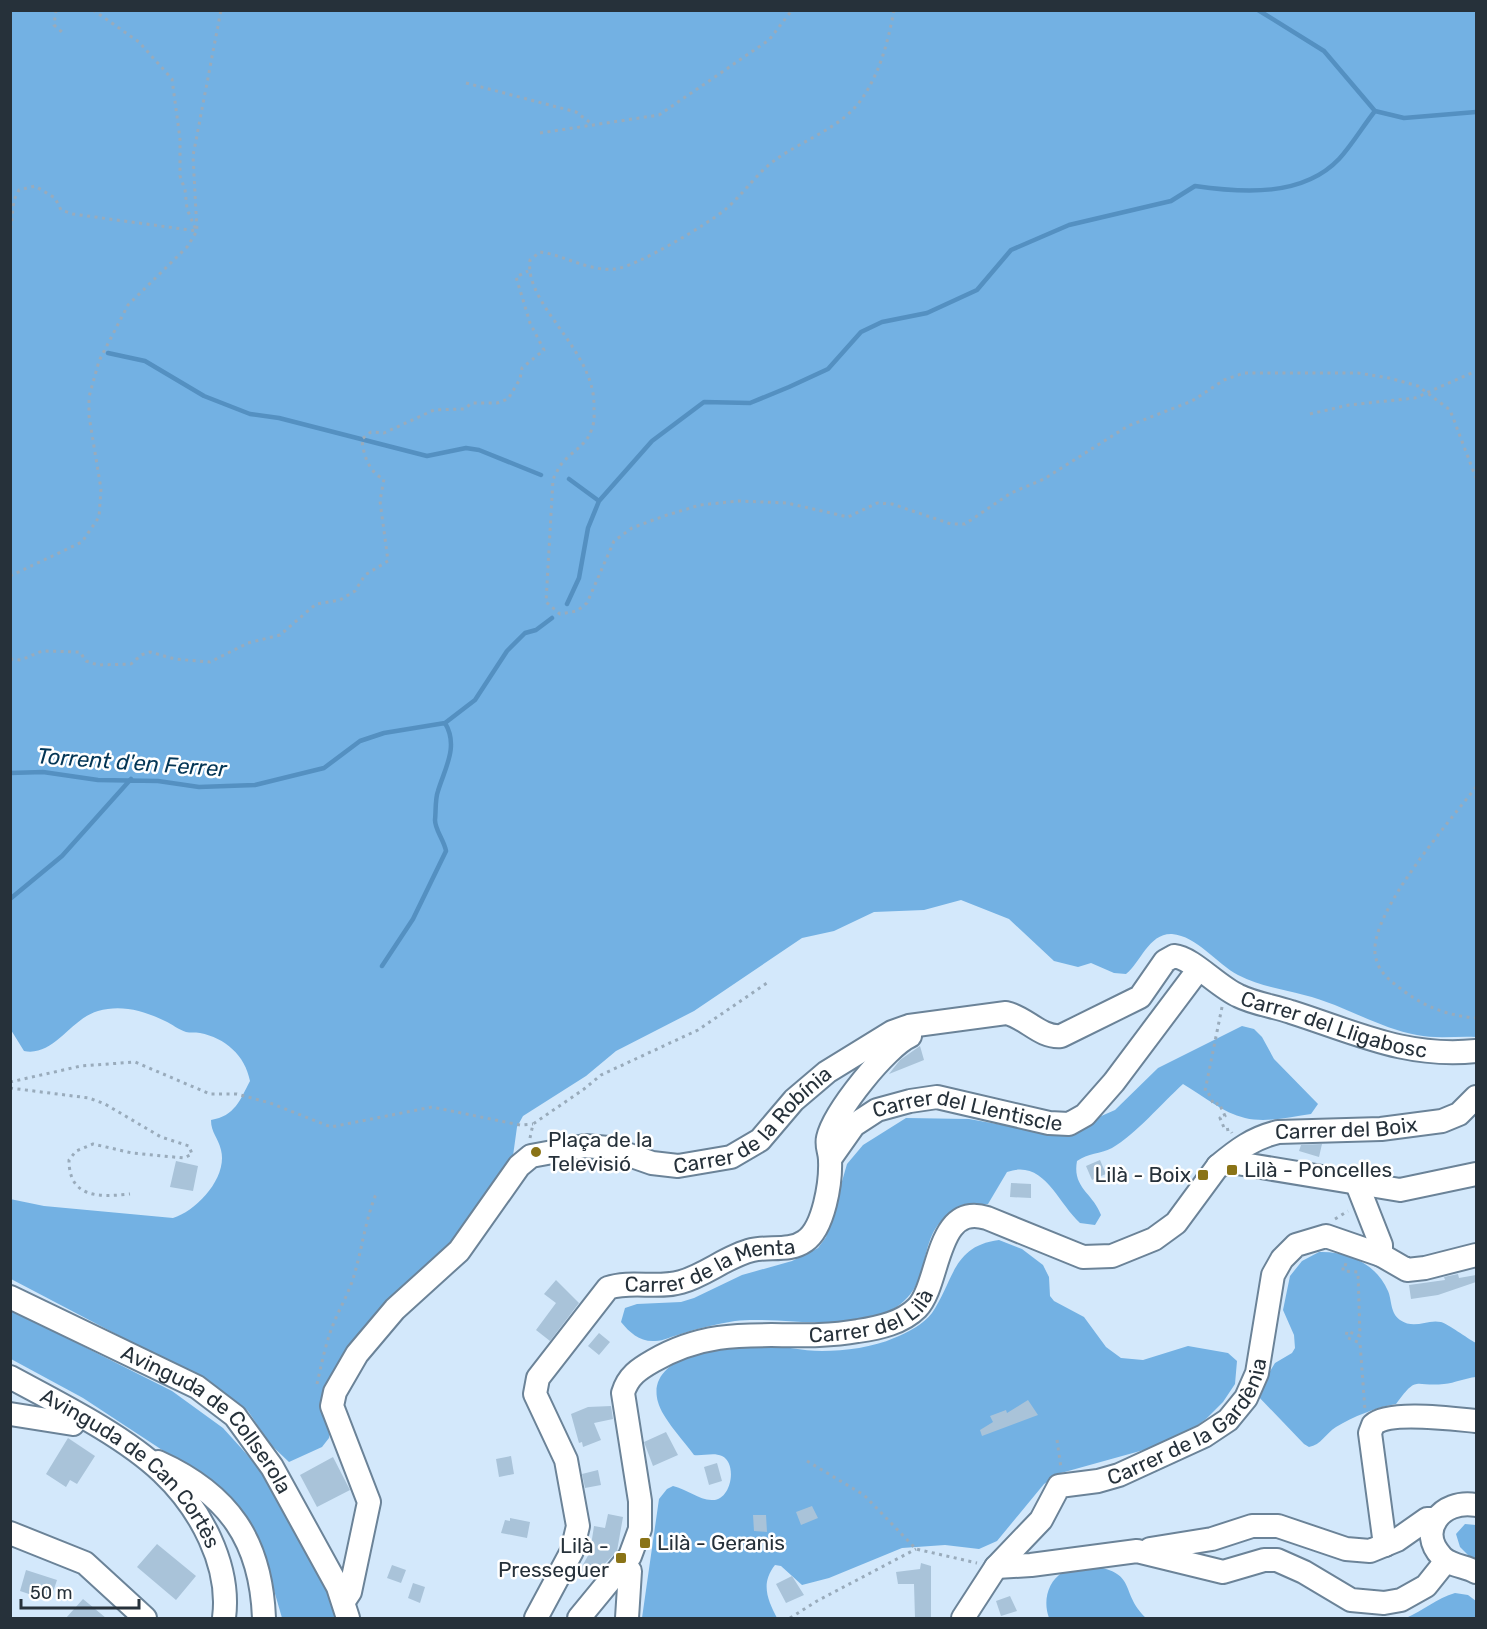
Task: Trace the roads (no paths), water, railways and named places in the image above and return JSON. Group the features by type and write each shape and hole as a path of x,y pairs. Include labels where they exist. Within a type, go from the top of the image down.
{"street":[{"name":"Carrer de la Robínia","path":"346,1610 369,1502 332,1406 335,1392 345,1373 381,1324 459,1251 519,1166 531,1156 585,1146 609,1148 652,1163 678,1166 731,1157 760,1140 794,1100 827,1071 892,1032 909,1026 1009,1014 1048,1035 1061,1036 1140,997 1169,958 1185,958 1198,970"},
{"name":"Carrer del Lligabosc","path":"1198,970 1228,991 1345,1031 1410,1050 1445,1054 1476,1051"},
{"name":"Carrer del Llentiscle","path":"830,1159 854,1125 877,1110 910,1101 937,1097 1049,1123 1068,1124 1085,1115 1114,1082 1198,970"},
{"name":"Carrer de la Menta","path":"536,1618 572,1551 578,1526 566,1460 535,1394 538,1378 608,1288 679,1283 706,1273 744,1252 794,1246 806,1240 821,1217 830,1159 828,1138 838,1117 884,1055 902,1040 938,1023"},
{"name":"Carrer del Boix","path":"1218,1166 1240,1147 1263,1136 1278,1132 1381,1129 1442,1121 1459,1114 1476,1097"},
{"path":"1218,1166 1244,1163 1361,1193 1400,1190 1476,1174"},
{"name":"Carrer del Lilà","path":"579,1618 624,1564 635,1547 640,1521 640,1501 622,1397 625,1385 635,1372 664,1354 689,1344 721,1336 857,1332 899,1321 916,1309 928,1292 946,1234 957,1223 972,1216 987,1218 1083,1257 1112,1256 1154,1239 1176,1223 1218,1166"},
{"path":"1361,1193 1381,1245 1381,1255 1398,1266 1416,1270 1476,1256"},
{"name":"Carrer de la Gardènia","path":"996,1567 1030,1535 1041,1520 1056,1489 1063,1485 1098,1481 1119,1475 1204,1436 1228,1420 1246,1398 1257,1373 1265,1312 1277,1267 1296,1245 1326,1236 1381,1255"},
{"name":"Avinguda de Collserola","path":"10,1297 198,1387 225,1406 272,1467 346,1610"},
{"name":"Avinguda de Can Cortès","path":"10,1377 138,1453 171,1481 200,1522 216,1553 224,1579 227,1601 224,1618"},
{"path":"19,1415 43,1395"},
{"path":"19,1415 73,1424 79,1416"},
{"path":"1385,1545 1370,1434 1373,1425 1387,1418 1441,1418 1476,1421"},
{"path":"138,1453 195,1480 219,1500 244,1532 257,1569 264,1618"},
{"path":"1476,1505 1451,1505 1436,1519 1434,1527 1436,1546 1446,1561 1476,1572"},
{"path":"963,1618 996,1567 1031,1566 1201,1541 1252,1526 1278,1526 1346,1549 1370,1551 1397,1540 1427,1519 1436,1519"},
{"path":"10,1533 85,1563 144,1618"},
{"path":"1137,1551 1223,1572 1253,1563 1277,1560 1304,1572 1337,1594 1366,1604 1384,1603 1415,1594 1426,1586 1446,1561"},
{"path":"624,1564 630,1571 627,1618"}],"waterway":[{"path":"1258,10 1324,51 1375,111"},
{"name":"Torrent d'en Ferrer","path":"567,604 579,578 588,528 599,501 652,441 704,402 750,403 828,369 861,332 882,322 927,313 977,290 1011,250 1069,225 1171,201 1195,186 1252,191 1290,186 1308,180 1339,159 1375,111 1404,118 1476,112"},
{"path":"108,353 145,361 204,396 250,414 279,418 427,456 466,448 479,450 541,475"},
{"path":"569,479 599,501"},
{"name":"Torrent d'en Ferrer","path":"10,773 43,772 98,780 158,781 199,787 255,785 324,768 360,741 384,733 445,723 475,700 507,651 525,633 536,630 552,618"},
{"path":"382,966 413,919 446,851 435,820 437,794 451,749 451,740 445,723"},
{"path":"10,899 62,856 131,779"}],"place":[{"name":"Plaça de la Televisió","path":"536,1152"},
{"name":"Lilà - Poncelles","path":"1232,1170"},
{"name":"Lilà - Boix","path":"1203,1175"},
{"name":"Lilà - Geranis","path":"645,1543"},
{"name":"Lilà - Presseguer","path":"621,1558"}]}
